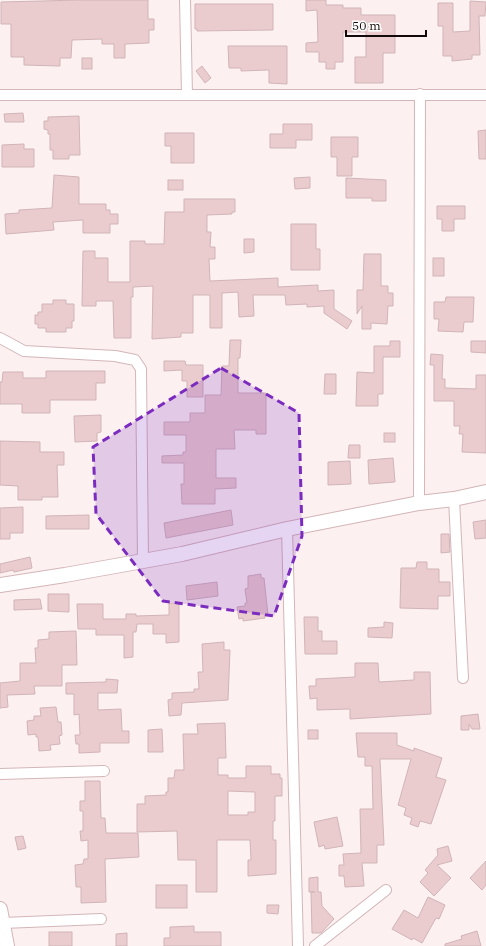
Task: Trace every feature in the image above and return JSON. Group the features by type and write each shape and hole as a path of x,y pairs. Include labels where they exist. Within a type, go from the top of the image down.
{"street":[{"path":"185,0 187,95"},
{"path":"419,503 420,94"},
{"path":"0,95 486,95"},
{"path":"0,338 24,352 114,356 136,360 142,370 143,560"},
{"path":"0,585 182,554 287,529 419,503 454,499 486,492"},
{"path":"454,499 463,678"},
{"path":"287,529 298,946"},
{"path":"0,774 104,771"},
{"path":"315,946 386,890"},
{"path":"0,909 7,946"},
{"path":"3,923 101,919"}],"highlighted area":[{"path":"221,368 299,413 302,536 274,616 163,601 96,514 93,447"}],"building":[{"path":"148,0 148,19 154,19 154,30 149,30 149,43 125,44 125,58 114,58 114,44 102,44 102,39 72,40 71,58 60,58 60,66 24,65 24,57 11,57 11,24 1,24 1,2"},
{"path":"306,0 326,0 326,5 343,5 343,8 361,8 361,15 395,15 395,53 383,53 383,83 355,83 355,57 366,57 366,32 343,32 343,62 335,62 335,69 326,69 326,62 319,62 319,52 306,52 306,43 318,42 317,10 306,11"},
{"path":"470,1 486,2 485,16 479,16 480,55 472,55 472,59 452,61 452,56 443,56 443,26 438,26 438,3 453,3 453,32 470,31"},
{"path":"195,4 273,4 273,30 197,31 197,29 195,29"},
{"path":"228,46 287,46 287,84 269,83 269,70 241,71 241,68 229,68"},
{"path":"82,58 92,58 92,69 82,69"},
{"path":"202,66 211,78 205,83 196,71"},
{"path":"23,113 24,122 5,122 4,114"},
{"path":"79,116 80,155 69,155 69,159 53,159 53,150 50,150 50,134 48,134 48,130 44,129 44,121 48,121 48,117"},
{"path":"283,124 312,124 312,140 296,140 296,148 270,148 270,134 283,134"},
{"path":"486,130 486,159 479,159 478,131"},
{"path":"165,133 194,133 194,163 171,163 171,146 165,146"},
{"path":"331,137 358,137 358,157 352,157 352,176 337,176 337,157 331,157"},
{"path":"24,144 24,149 34,149 34,167 2,167 2,145"},
{"path":"54,175 79,177 79,204 106,204 106,210 110,210 110,214 118,214 118,224 110,224 110,233 83,233 83,220 53,222 54,230 6,234 5,214 19,213 19,210 52,208"},
{"path":"310,177 310,188 295,189 294,178"},
{"path":"346,178 386,180 386,201 372,201 372,198 346,198"},
{"path":"168,180 183,180 183,190 168,190"},
{"path":"184,199 235,199 235,212 232,212 232,214 207,215 207,232 211,232 210,247 215,247 215,259 209,259 210,281 278,278 278,287 318,285 318,291 334,290 334,309 352,321 347,329 324,313 324,306 307,307 307,304 286,305 285,295 253,295 254,316 239,317 238,292 222,293 222,328 210,328 210,295 193,295 193,333 181,333 181,337 152,339 153,286 133,287 133,297 131,297 131,338 114,338 113,301 96,301 96,306 82,306 83,251 95,251 95,258 108,258 108,282 130,282 130,241 145,241 145,244 164,244 165,212 184,212"},
{"path":"437,206 465,206 465,219 454,219 454,231 442,231 442,219 437,219"},
{"path":"291,224 316,224 316,249 320,249 320,270 291,270"},
{"path":"244,239 254,239 254,252 244,253"},
{"path":"364,254 381,254 381,286 388,286 388,293 393,293 393,306 388,306 387,324 371,323 371,329 362,329 362,306 357,314 357,290 363,290"},
{"path":"433,258 444,258 444,276 433,276"},
{"path":"446,297 474,297 473,322 464,322 463,332 438,331 439,319 434,319 434,302 445,302"},
{"path":"53,300 66,300 66,304 74,304 74,321 72,321 72,328 66,328 66,332 46,332 46,328 38,328 38,324 35,324 35,315 38,315 38,312 42,312 42,304 53,304"},
{"path":"230,340 241,340 240,358 238,358 238,393 266,393 266,434 256,434 256,430 234,430 235,449 216,449 216,478 236,478 236,488 215,489 215,504 182,504 181,484 184,484 184,463 162,463 162,456 183,455 183,452 186,452 186,435 164,435 164,422 190,422 190,413 205,413 205,395 221,395 222,366 229,366"},
{"path":"390,341 400,341 400,357 383,357 383,394 378,394 378,406 356,406 357,372 374,373 374,346 390,346"},
{"path":"471,341 486,341 486,353 471,352"},
{"path":"431,354 443,355 442,379 445,379 445,388 476,389 476,375 486,375 486,453 462,452 463,434 459,434 460,426 454,426 454,401 434,401 434,365 430,365"},
{"path":"164,361 185,361 186,365 203,365 203,397 187,397 187,381 182,381 182,370 164,371"},
{"path":"46,371 105,371 105,383 96,383 96,400 50,400 50,413 22,413 22,404 0,404 0,382 2,382 3,372 23,372 23,378 46,378"},
{"path":"325,374 336,374 336,394 324,394"},
{"path":"101,415 101,432 97,433 97,441 75,442 74,416"},
{"path":"384,433 395,433 395,442 384,442"},
{"path":"0,441 40,442 40,452 64,452 64,465 57,465 58,497 42,497 42,500 18,500 18,486 0,485"},
{"path":"349,445 360,445 360,458 348,458"},
{"path":"393,458 395,482 369,484 368,460"},
{"path":"350,461 351,484 328,485 328,462"},
{"path":"23,507 23,533 10,533 10,539 0,539 0,508"},
{"path":"231,510 233,525 166,538 164,523"},
{"path":"89,515 89,529 46,529 46,516"},
{"path":"486,520 486,538 475,539 473,522"},
{"path":"441,534 449,534 450,552 441,553"},
{"path":"30,557 32,568 0,573 0,564"},
{"path":"417,562 427,562 427,569 439,569 439,582 450,582 450,596 438,596 438,609 400,608 401,568 416,568"},
{"path":"261,574 261,578 264,578 268,615 264,616 265,618 243,621 243,618 239,619 237,607 245,606 245,603 247,603 245,589 248,588 248,576"},
{"path":"217,582 218,596 187,600 186,586"},
{"path":"48,594 69,594 69,612 48,611"},
{"path":"40,599 42,609 14,610 14,600"},
{"path":"169,603 179,603 179,642 166,643 166,634 153,634 153,624 137,624 136,632 133,632 133,657 124,658 124,635 96,635 96,629 78,629 77,604 103,604 103,619 126,619 126,614 136,614 136,616 169,615"},
{"path":"304,617 318,617 318,631 322,631 322,641 337,641 337,654 305,654"},
{"path":"384,622 393,623 392,638 368,637 368,628 384,627"},
{"path":"76,631 77,665 62,665 62,686 34,686 35,694 7,695 8,707 0,708 0,683 20,681 20,663 36,663 35,648 38,648 38,640 49,639 49,632"},
{"path":"224,642 224,650 230,650 228,700 182,703 181,715 169,716 168,700 172,699 172,693 194,692 194,689 199,689 198,672 203,672 202,644"},
{"path":"355,663 378,663 379,682 414,680 414,672 430,672 431,714 350,719 350,709 317,710 317,698 310,699 309,686 316,686 316,679 355,677"},
{"path":"106,679 118,680 117,693 98,693 98,710 121,709 122,731 129,731 129,743 100,743 100,752 79,753 79,744 76,744 75,735 80,735 79,714 74,715 74,694 66,694 66,683 106,682"},
{"path":"56,707 58,722 61,722 62,735 59,736 60,744 50,745 51,750 39,751 38,737 36,737 36,734 28,735 27,721 34,720 34,716 41,716 40,708"},
{"path":"478,714 480,729 472,729 469,724 469,730 461,730 461,716"},
{"path":"225,723 226,758 218,758 218,775 228,775 228,778 246,778 246,766 271,766 271,774 280,774 280,778 282,778 282,796 275,796 275,821 273,821 273,840 276,840 276,874 248,876 248,860 251,860 250,840 217,840 217,892 196,892 196,860 178,860 177,831 137,832 137,804 145,804 145,796 166,795 166,792 168,792 168,778 174,778 175,770 184,770 183,734 198,734 197,724","holes":["228,791 255,792 255,812 248,812 248,815 228,815"]},
{"path":"162,729 163,752 148,752 148,730"},
{"path":"308,730 318,730 318,739 308,739"},
{"path":"356,733 397,733 397,745 414,751 414,748 442,758 436,777 446,780 431,824 420,821 418,827 410,824 412,818 404,815 406,808 398,805 411,759 380,759 384,845 377,845 377,863 362,863 364,886 345,887 344,876 339,876 339,865 344,865 343,854 361,853 360,809 373,809 372,766 365,766 365,757 358,757"},
{"path":"85,781 100,781 101,818 105,818 106,833 138,833 139,857 105,859 106,902 81,903 81,887 76,887 75,865 83,864 84,859 88,859 88,840 81,841 80,831 83,831 83,811 80,811 80,801 85,801"},
{"path":"337,817 343,846 325,849 324,845 319,847 314,822"},
{"path":"23,836 26,848 18,850 15,837"},
{"path":"448,846 452,861 437,865 451,878 434,896 420,882 428,873 425,870 438,855 437,849"},
{"path":"486,861 486,885 482,890 470,878"},
{"path":"318,877 318,892 321,892 322,906 334,919 321,933 312,933 311,892 309,892 309,878"},
{"path":"156,885 187,885 187,908 156,908"},
{"path":"428,897 445,905 439,919 436,918 422,943 413,938 412,940 392,929 404,910 418,918"},
{"path":"267,905 279,905 278,914 267,913"},
{"path":"194,926 194,932 221,932 221,946 164,946 164,938 170,938 170,927"},
{"path":"477,931 481,946 445,946 445,944 462,939 461,936"},
{"path":"49,932 72,932 72,946 49,946"},
{"path":"127,933 127,946 116,946 116,934"}]}
